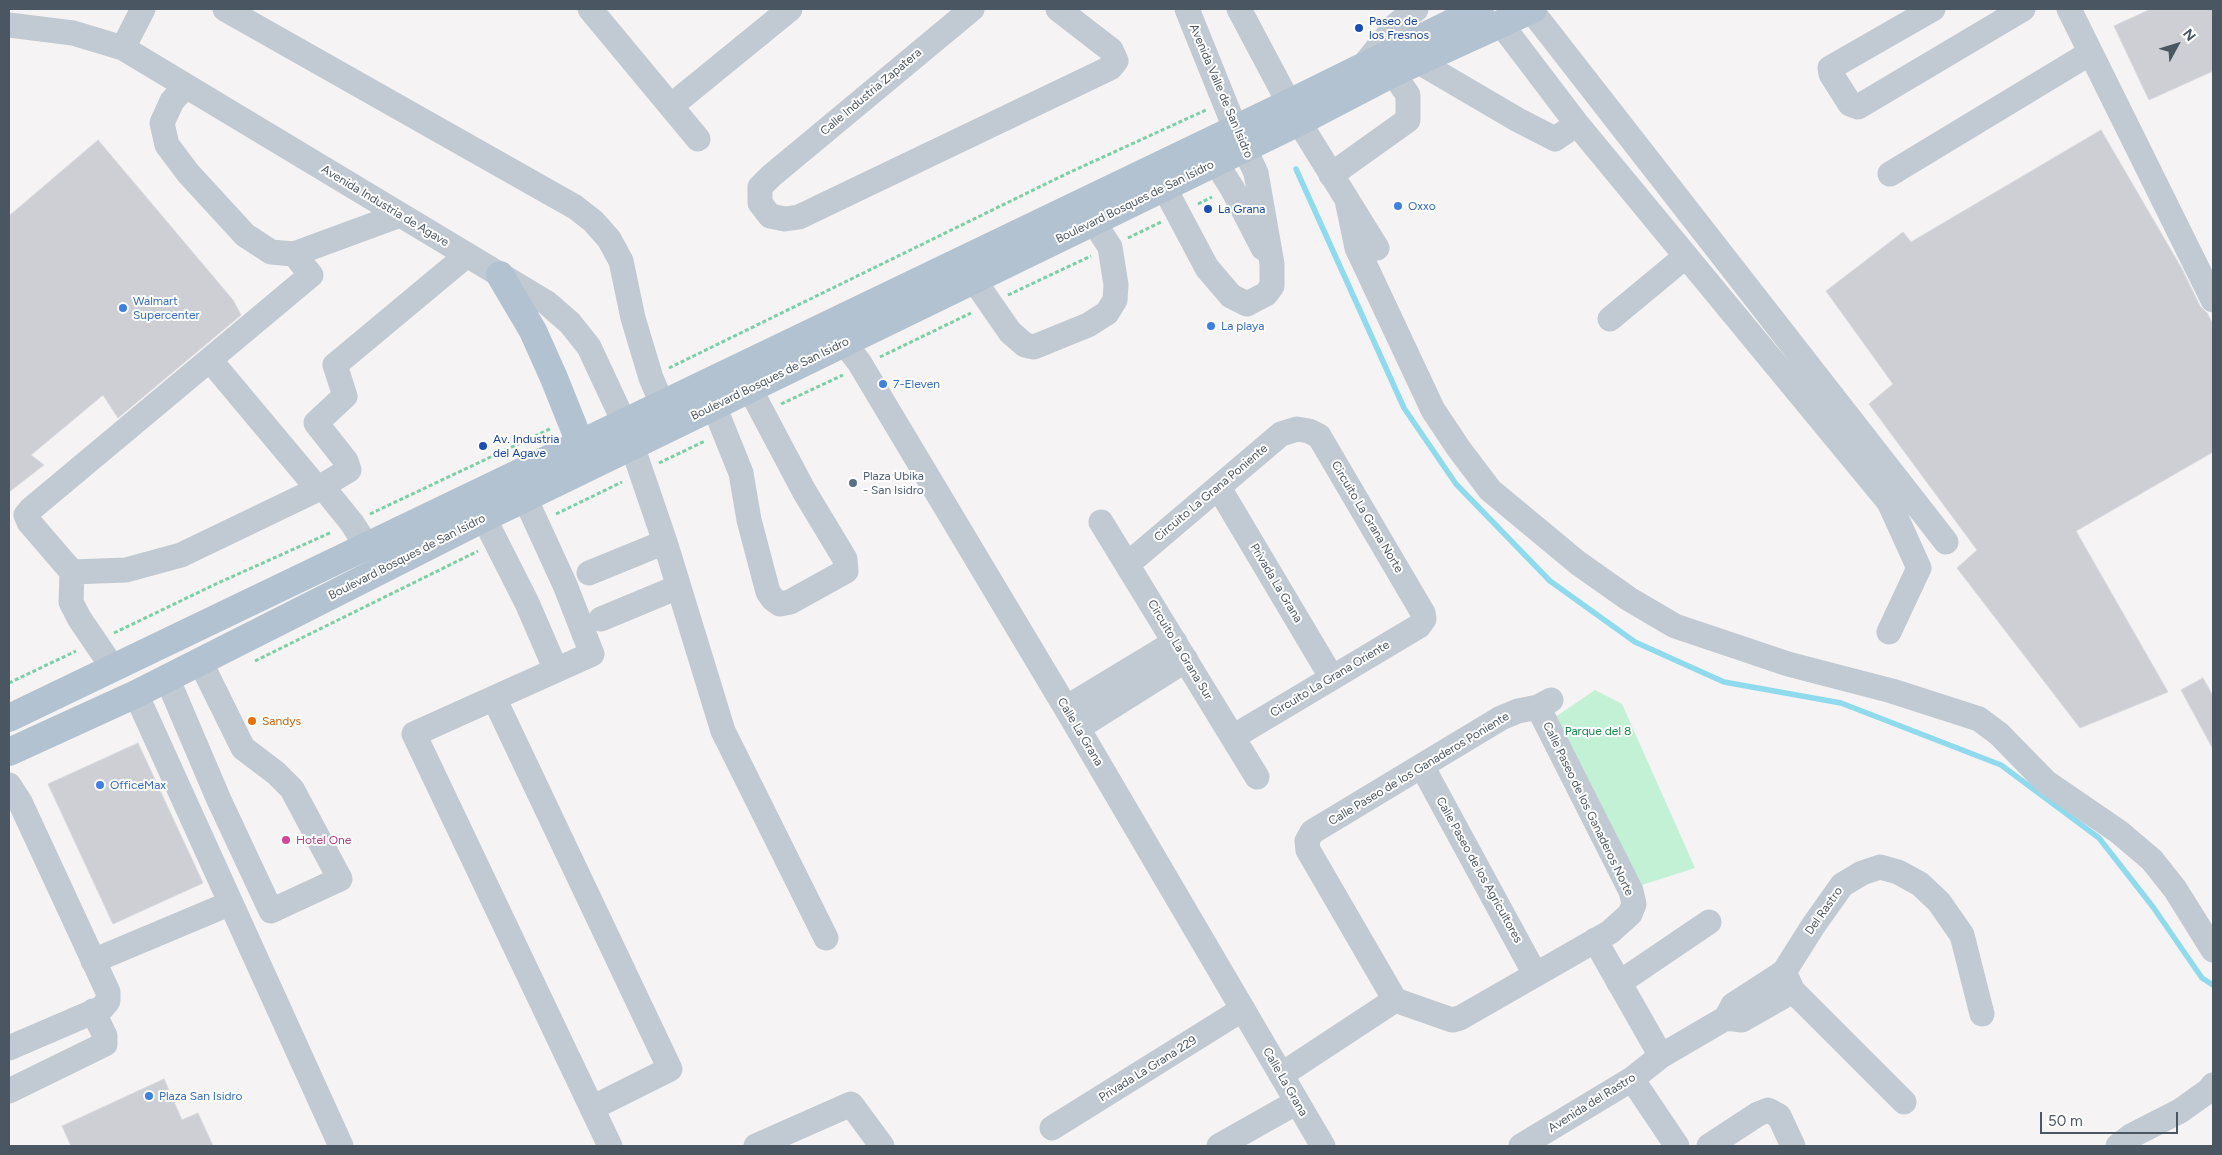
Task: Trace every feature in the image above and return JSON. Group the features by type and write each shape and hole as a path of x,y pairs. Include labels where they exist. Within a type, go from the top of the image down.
{"main road":[{"name":"Boulevard Bosques de San Isidro","path":"1294,112 1364,66 1490,17 1532,9"},
{"name":"Boulevard Bosques de San Isidro","path":"9,752 136,694 525,498 629,433 1294,112 1419,62 1490,17"},
{"name":"Boulevard Bosques de San Isidro","path":"666,415 714,406 750,389 838,333 974,280 1216,163 1240,138"},
{"path":"500,275 532,331 554,378 580,443"},
{"name":"Boulevard Bosques de San Isidro","path":"9,718 580,443 629,433"}],"street":[{"path":"9,24 20,9"},
{"path":"123,48 143,9"},
{"path":"225,9 575,207 593,222 609,239 622,261 633,318 651,378 666,415"},
{"path":"671,106 790,9"},
{"name":"Calle Industria Zapatera","path":"972,9 771,176 760,188 760,203 770,216 785,219 800,216 1110,68 1116,61 1111,50 1058,9"},
{"name":"Avenida Valle de San Isidro","path":"1164,187 1207,268 1230,296 1247,304 1266,294 1272,286 1272,264 1256,173 1187,9"},
{"path":"1239,9 1294,112 1377,248"},
{"name":"Boulevard Bosques de San Isidro","path":"1364,66 1396,25 1416,9"},
{"path":"1532,9 1946,542"},
{"path":"1933,9 1830,68 1831,74 1850,104 1858,107 2023,9"},
{"path":"2069,9 2213,300"},
{"path":"592,10 698,139"},
{"path":"1490,17 1889,502 1919,568 1888,632"},
{"name":"Avenida Industria de Agave","path":"9,24 74,32 123,48 547,302 570,323 589,347 629,433 665,542 723,731 826,938"},
{"path":"1890,174 2090,54"},
{"path":"1419,62 1518,120 1555,139 1577,124"},
{"path":"1331,175 1408,120 1408,95 1393,74"},
{"path":"186,86 172,101 162,123 167,145 188,173 245,235 271,252 294,254 400,215"},
{"path":"1216,163 1232,188 1272,264"},
{"path":"1347,200 1357,248 1434,410 1459,449 1490,490 1578,563 1629,599 1675,626 1788,664 1892,692 1979,719 1999,734 2046,782 2119,832 2152,860 2175,889 2213,950"},
{"path":"974,280 1010,332 1025,345 1034,347 1088,325 1107,313 1115,300 1116,285 1110,246 1093,221"},
{"path":"113,668 79,618 71,602 72,572 29,522 26,515 311,275 294,254"},
{"path":"72,572 126,570 181,555 349,470 346,461 316,423 346,396 335,365 466,255"},
{"path":"1610,319 1686,256"},
{"name":"Calle La Grana","path":"838,333 859,362 1072,718 1323,1146"},
{"path":"210,360 316,487 361,548"},
{"path":"714,406 741,473 749,520 768,592 780,604 790,602 846,571 845,559 804,491 750,389"},
{"name":"Circuito La Grana Poniente","path":"1129,564 1281,434 1297,429"},
{"name":"Circuito La Grana Norte","path":"1297,429 1309,431 1319,436 1423,613 1424,619"},
{"name":"Privada La Grana","path":"1219,488 1332,678"},
{"path":"525,498 565,585 592,654 414,734 610,1146"},
{"path":"484,518 527,603 556,670"},
{"name":"Circuito La Grana Sur","path":"1101,522 1129,564 1257,776"},
{"path":"589,573 665,542"},
{"path":"600,619 678,587"},
{"name":"Circuito La Grana Oriente","path":"1233,737 1419,626 1424,619"},
{"path":"1072,718 1180,651"},
{"path":"168,678 219,800 271,910 340,879 292,789 276,773 243,748 200,661"},
{"path":"136,694 341,1146"},
{"path":"494,698 670,1069 592,1108"},
{"name":"Calle Paseo de los Ganaderos Poniente","path":"1395,1000 1308,850 1307,841 1312,832 1501,718 1545,703"},
{"name":"Calle Paseo de los Ganaderos Norte","path":"1545,703 1631,891 1634,904 1630,914 1610,932 1595,940"},
{"name":"Calle Paseo de los Agricultores","path":"1422,766 1535,974"},
{"path":"9,1048 102,1008 108,1000 108,992 12,798"},
{"name":"Del Rastro","path":"1789,982 1813,926 1842,885 1862,873 1880,867 1898,872 1920,884 1939,902 1962,935 1982,1014"},
{"path":"93,961 231,903"},
{"path":"1619,983 1709,922"},
{"path":"1281,1075 1395,1000 1452,1020 1460,1018 1595,940 1661,1056"},
{"path":"1789,982 1904,1102"},
{"name":"Avenida del Rastro","path":"1521,1146 1632,1079 1661,1056 1726,1018 1733,1005 1789,982"},
{"name":"Privada La Grana 229","path":"1052,1128 1243,1009"},
{"path":"9,1091 105,1044 105,1036 93,1011"},
{"path":"1632,1079 1677,1146"},
{"path":"2118,1146 2131,1136 2180,1110 2208,1092 2213,1084"},
{"path":"1219,1146 1297,1102"},
{"path":"756,1146 850,1104 882,1146"},
{"path":"1709,1146 1758,1114 1768,1110 1779,1116 1793,1146"}],"green space":[{"name":"Parque del 8","path":"1595,690 1622,704 1695,868 1642,885 1554,718"}],"building":[{"path":"2151,9 2213,9 2213,71 2149,100 2114,26"},
{"path":"2101,130 2182,269 2200,306 2207,313 2213,324 2213,452 2076,531 2168,692 2080,728 1957,568 1977,550 1869,404 1893,384 1826,291 1903,232 1911,242"},
{"name":"Walmart Supercenter","path":"98,140 233,300 241,315 118,418 103,395 31,455 44,465 9,492 9,216"},
{"path":"2203,678 2213,696 2213,749 2181,690"},
{"path":"138,743 203,883 113,924 48,784"},
{"name":"Plaza San Isidro","path":"164,1079 182,1120 198,1113 213,1146 71,1146 62,1126"}],"waterway":[{"path":"1296,169 1404,408 1456,484 1550,581 1635,642 1724,682 1841,703 2001,765 2099,838 2153,907 2202,978 2213,985"}],"place":[{"name":"Paseo de los Fresnos","path":"1359,28"},
{"name":"Oxxo","path":"1398,206"},
{"name":"La Grana","path":"1208,209"},
{"name":"Walmart Supercenter","path":"123,308"},
{"name":"La playa","path":"1211,326"},
{"name":"7-Eleven","path":"883,384"},
{"name":"Av. Industria del Agave","path":"483,446"},
{"name":"Plaza Ubika - San Isidro","path":"853,483"},
{"name":"Sandys","path":"252,721"},
{"name":"OfficeMax","path":"100,785"},
{"name":"Hotel One","path":"286,840"},
{"name":"Plaza San Isidro","path":"149,1096"}]}
